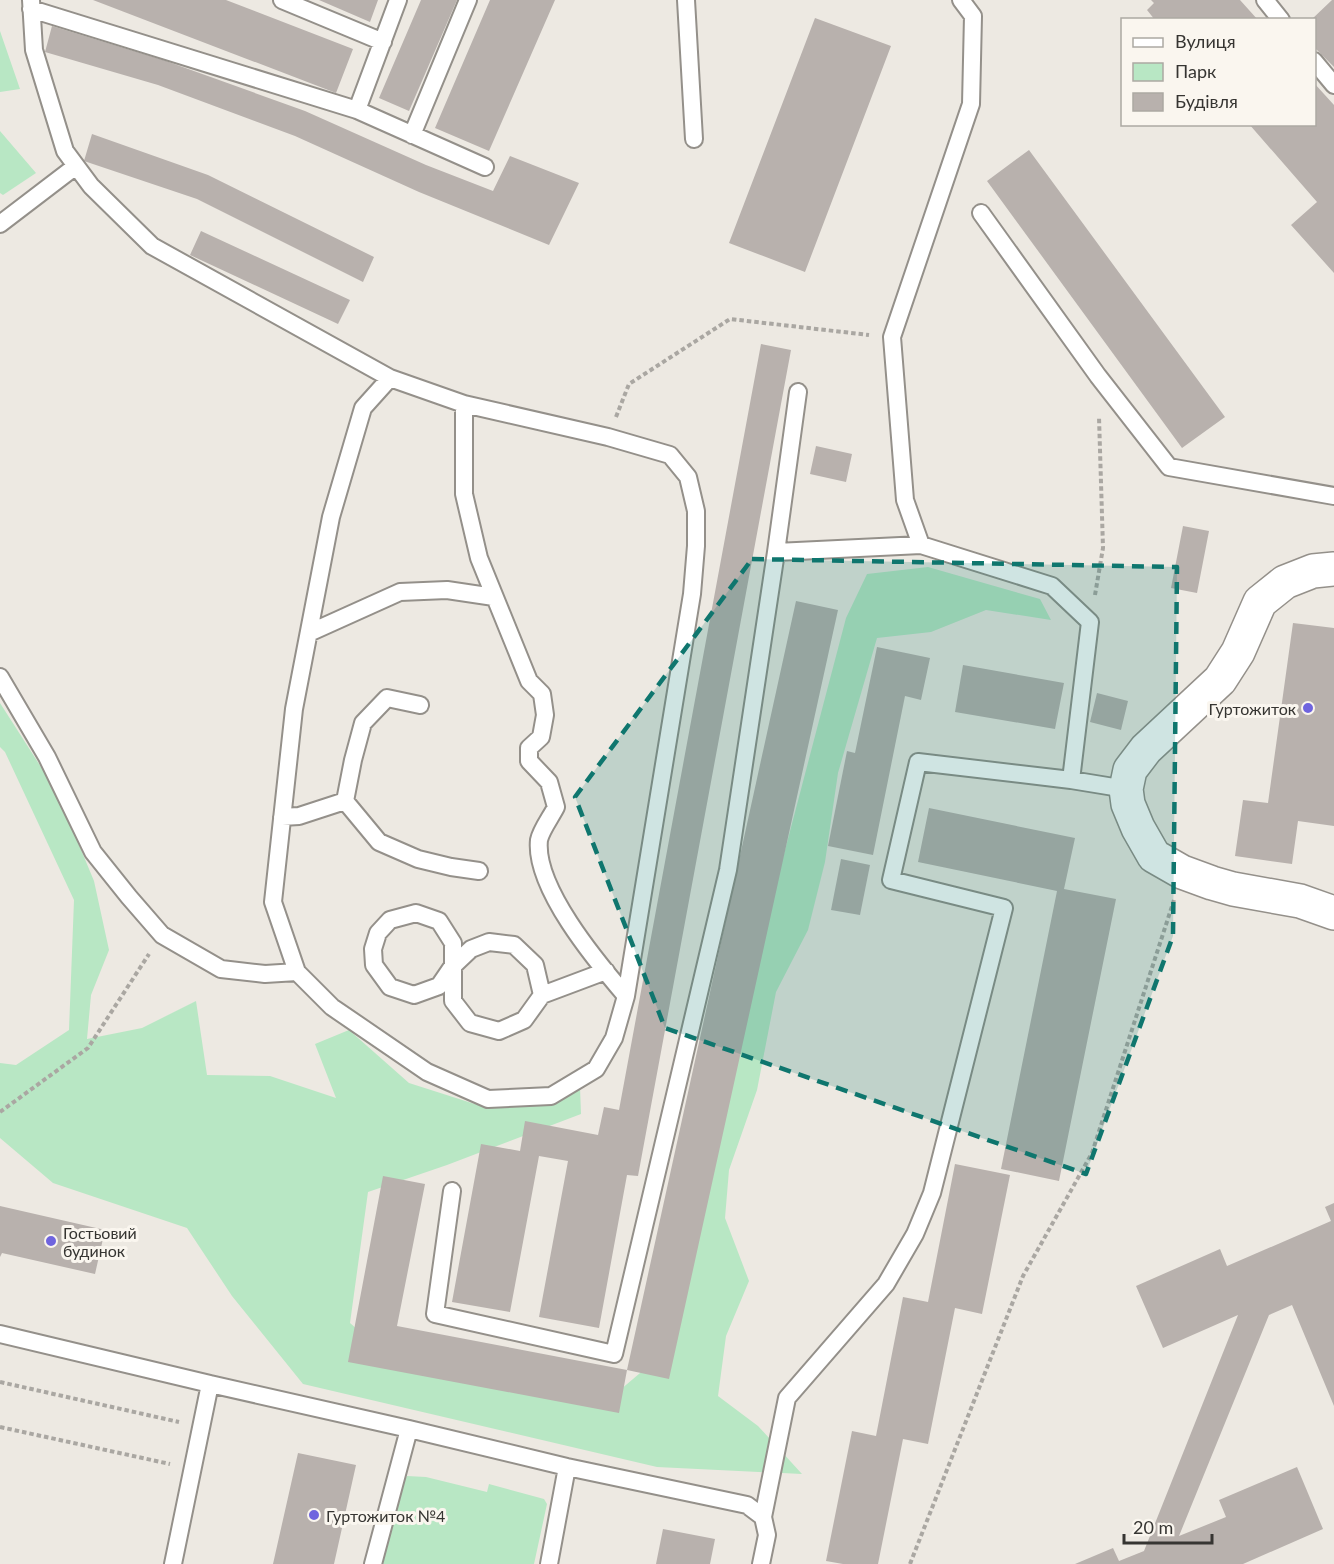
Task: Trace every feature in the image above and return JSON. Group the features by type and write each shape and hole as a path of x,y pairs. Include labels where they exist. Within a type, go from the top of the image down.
{"street":[{"path":"1334,568 1313,571 1285,582 1260,602 1238,652 1221,680 1146,749 1130,770 1126,789 1128,804 1138,828 1154,856 1182,872 1233,889 1300,902 1334,913"}],"lane":[{"path":"282,0 383,42"},
{"path":"357,111 398,0"},
{"path":"412,135 468,0"},
{"path":"686,0 694,139"},
{"path":"921,545 905,500 892,337 971,104 973,16 961,0"},
{"path":"1265,0 1279,18"},
{"path":"390,378 363,408 331,517 294,709 273,902 297,972 332,1007 427,1072 488,1100 551,1096 596,1069 614,1038 626,996 692,594 696,511 688,477 670,455 608,437 464,404 390,378 152,246 92,186 65,151 34,50 31,4 357,111 485,167"},
{"path":"1316,63 1334,85"},
{"path":"0,224 76,166"},
{"path":"981,213 1098,376 1169,467 1334,496"},
{"path":"452,1191 435,1314 614,1354 728,870 798,392"},
{"path":"464,404 464,494 479,558 529,681 542,694 545,715 541,737 529,748 529,761 549,783 556,807 539,838 540,865 559,906 626,996"},
{"path":"776,552 921,545 1052,586 1090,622 1071,780"},
{"path":"309,633 400,592 447,590 494,597"},
{"path":"0,677 47,757 93,852 162,934 221,969 265,974 297,972"},
{"path":"345,801 363,723 387,698 420,705"},
{"path":"761,1564 767,1535 763,1517 787,1398 886,1284 915,1234 932,1193 1004,908 891,880 918,762 1071,780 1126,789"},
{"path":"282,817 299,816 345,801"},
{"path":"345,801 379,842 418,859 479,871"},
{"path":"542,995 535,965 514,945 489,942 471,949 452,967 439,986 414,995 390,987 374,965 373,949 378,933 390,920 416,913 439,921 453,943 452,967 453,1000 470,1023 498,1031 524,1020 542,995 606,971"},
{"path":"0,1334 567,1467 747,1505 763,1517"},
{"path":"172,1564 210,1384"},
{"path":"373,1564 409,1429"},
{"path":"549,1564 567,1467"}],"path":[{"path":"608,437 629,384 730,319 892,337"},
{"path":"1090,622 1103,548 1098,376"},
{"path":"910,1564 1023,1276 1092,1154 1182,872"},
{"path":"0,1112 88,1048 162,934"},
{"path":"0,1382 201,1427"},
{"path":"0,1427 191,1469"}],"highlighted area":[{"path":"752,559 1177,567 1173,936 1086,1174 665,1028 575,797"}],"green space":[{"path":"0,31 20,89 0,92"},
{"path":"0,131 36,173 3,195 0,193"},
{"path":"928,567 1040,599 1051,620 986,610 931,632 877,638 838,773 825,862 808,930 776,992 757,1090 729,1170 725,1218 749,1281 726,1336 718,1396 758,1426 802,1474 657,1467 303,1384 232,1296 187,1228 53,1183 0,1138 0,1063 16,1065 69,1030 74,900 5,752 0,747 0,703 57,792 94,881 109,950 91,995 87,1039 142,1028 196,1001 207,1075 270,1076 336,1098 315,1044 349,1030 409,1083 481,1106 580,1087 581,1114 447,1165 368,1192 350,1323 405,1371 600,1407 666,1351 737,1033 846,618 867,574"},
{"path":"407,1476 426,1477 487,1492 489,1484 544,1499 547,1504 534,1564 383,1564 401,1487"}],"building":[{"path":"93,0 226,0 353,49 336,93"},
{"path":"319,0 378,0 370,22"},
{"path":"421,0 457,0 409,111 379,98"},
{"path":"490,0 555,0 489,151 435,128"},
{"path":"1151,0 1240,0 1256,18 1153,18 1147,10 1154,3"},
{"path":"1334,0 1334,67 1316,49 1316,18 1313,18"},
{"path":"815,18 891,46 805,272 729,243"},
{"path":"52,26 166,61 305,111 426,165 493,191 510,156 579,183 549,245 419,192 295,136 158,85 45,52"},
{"path":"1316,85 1334,105 1334,273 1291,225 1317,202 1251,126 1316,126"},
{"path":"92,134 208,175 374,257 363,282 197,199 84,161"},
{"path":"1029,150 1225,417 1182,448 987,181"},
{"path":"201,231 350,300 338,324 190,255"},
{"path":"761,344 791,350 638,1176 627,1175 599,1328 539,1317 568,1161 539,1156 510,1312 452,1302 481,1144 520,1151 525,1121 598,1135 604,1107 619,1110"},
{"path":"816,446 852,454 846,482 810,474"},
{"path":"1183,526 1209,531 1197,593 1171,588"},
{"path":"796,601 838,610 669,1379 627,1370"},
{"name":"Гуртожиток","path":"1293,623 1334,628 1334,826 1298,821 1292,864 1235,856 1243,800 1268,803"},
{"path":"877,647 930,658 921,700 905,696 873,855 828,846 847,751 855,753"},
{"path":"963,665 1064,683 1055,729 955,712"},
{"path":"1097,693 1128,701 1121,730 1090,722"},
{"path":"929,808 1075,838 1064,889 1116,899 1059,1181 1001,1169 1057,891 918,862"},
{"path":"841,859 870,865 860,915 831,910"},
{"path":"955,1164 1010,1175 982,1314 955,1308 928,1444 903,1439 878,1564 843,1564 826,1561 852,1431 876,1436 903,1297 928,1302"},
{"path":"383,1176 425,1184 397,1326 627,1370 619,1413 348,1362"},
{"path":"1334,1203 1334,1406 1292,1305 1269,1315 1179,1536 1226,1517 1219,1500 1297,1467 1323,1529 1243,1564 1075,1564 1113,1548 1119,1561 1144,1551 1238,1315 1163,1348 1136,1286 1220,1249 1227,1266 1331,1221 1325,1207"},
{"name":"Гостьовий будинок","path":"0,1206 105,1230 95,1274 2,1253 0,1257"},
{"name":"Гуртожиток №4","path":"298,1453 356,1465 334,1564 273,1564"},
{"path":"663,1529 715,1539 710,1564 656,1564"}],"place":[{"name":"Гуртожиток","path":"1308,708"},
{"name":"Гостьовий будинок","path":"51,1241"},
{"name":"Гуртожиток №4","path":"314,1515"}]}
